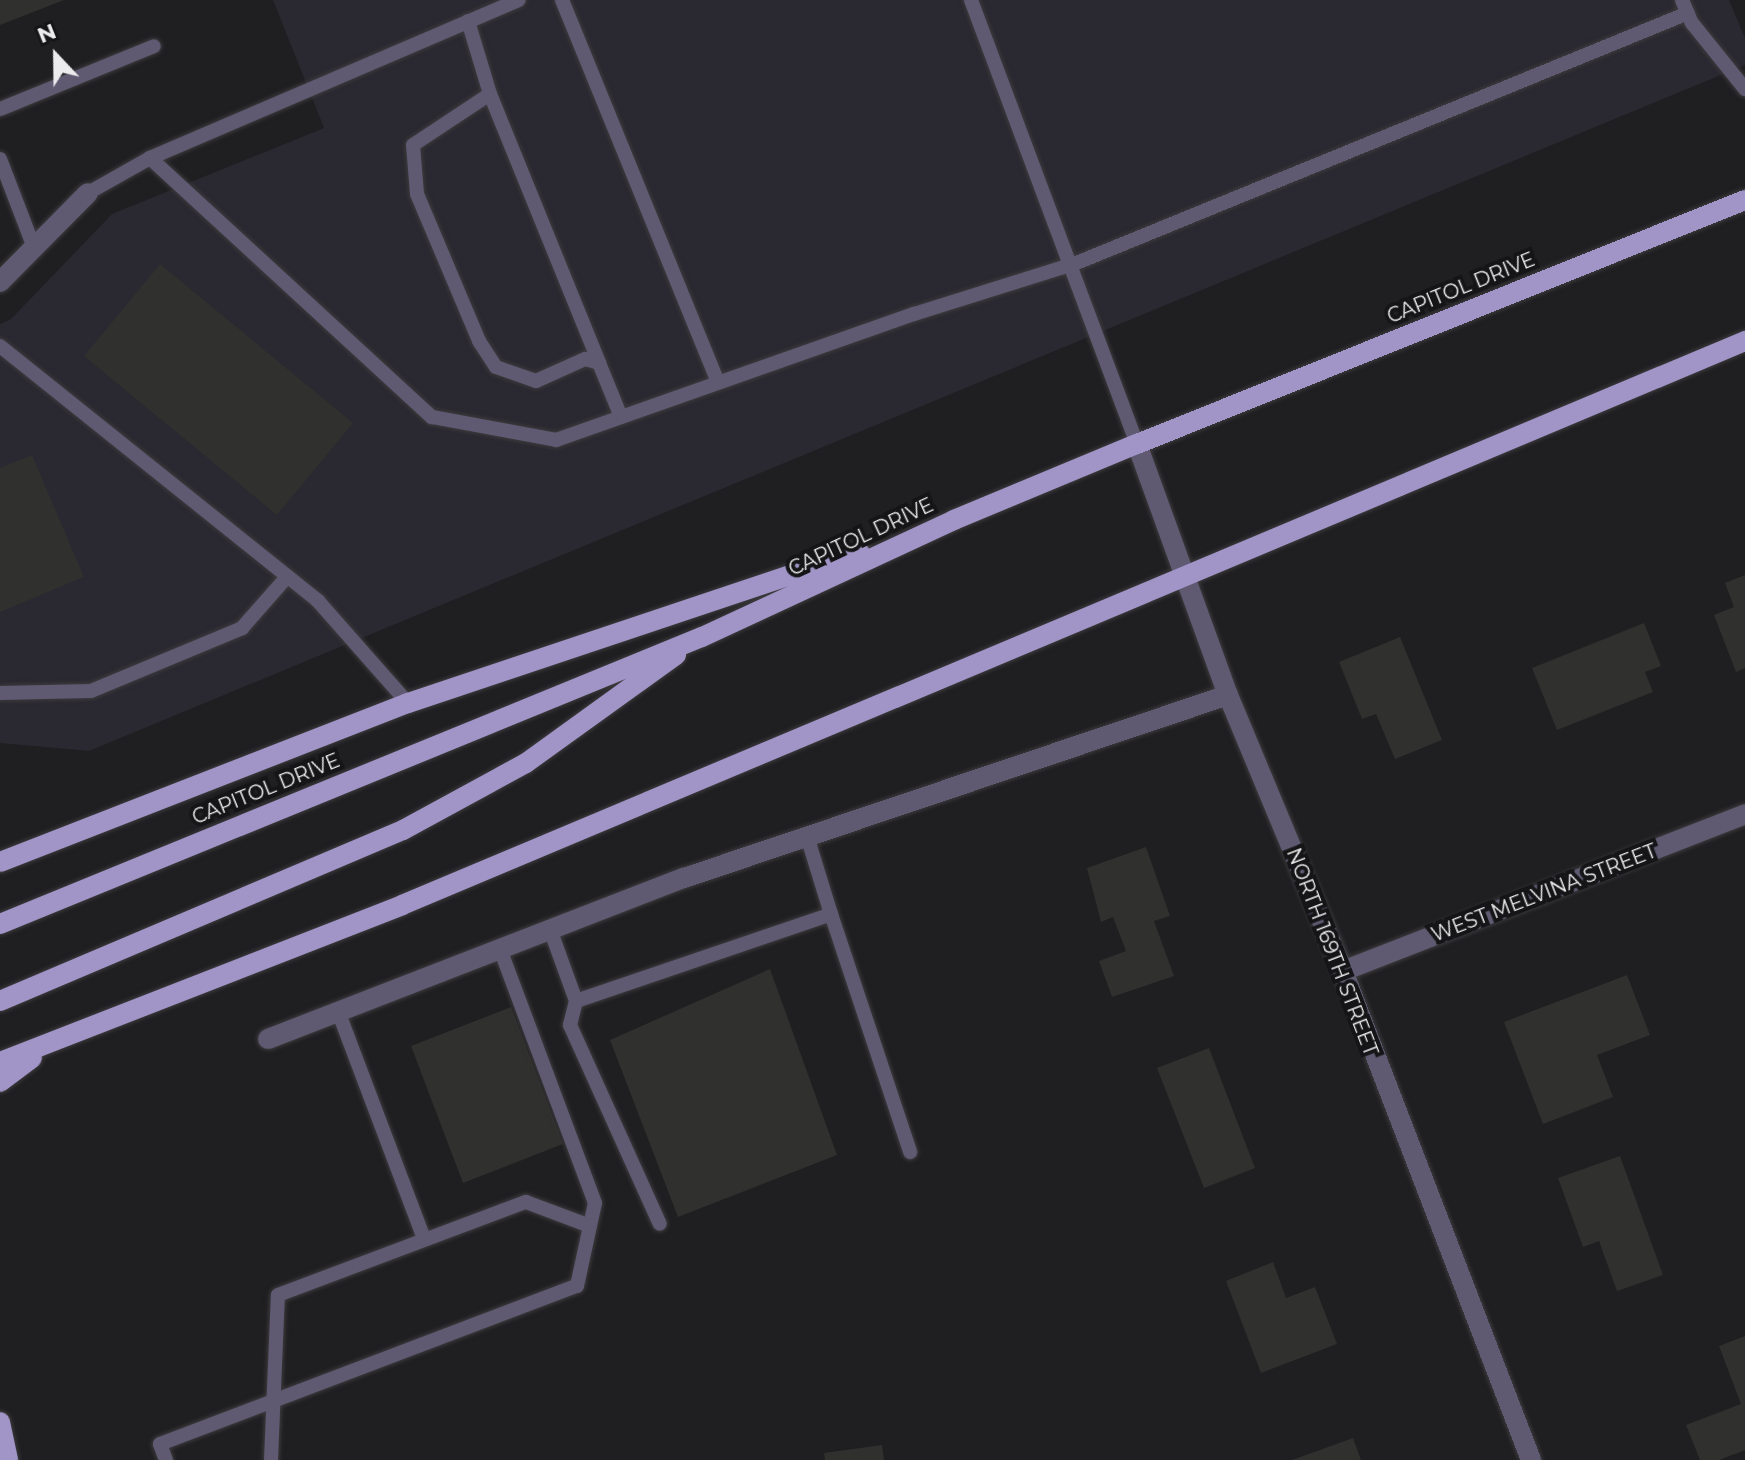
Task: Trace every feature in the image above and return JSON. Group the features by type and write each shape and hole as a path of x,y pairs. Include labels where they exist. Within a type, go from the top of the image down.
{"main road":[{"name":"CAPITOL DRIVE","path":"0,924 702,637 954,520 1137,444 1745,200"},
{"path":"0,1062 402,905 1188,572 1745,341"},
{"path":"0,862 408,703 954,520"},
{"path":"0,1001 403,830 526,763 702,637"},
{"path":"0,1082 55,1041"},
{"path":"0,1422 8,1460"}],"street":[{"path":"0,282 88,193"},
{"name":"NORTH 169TH STREET","path":"1137,444 1188,572 1228,695 1343,971 1531,1460"},
{"path":"268,1039 550,929 807,836 1228,695"},
{"name":"WEST MELVINA STREET","path":"1343,971 1745,814"}],"lane":[{"path":"88,193 150,158 468,21 481,7 519,0"},
{"path":"562,0 718,382"},
{"path":"971,0 1074,264 1137,444"},
{"path":"150,158 432,417 556,440 718,382 1074,264 1685,7 1745,89"},
{"path":"468,21 490,94 621,417"},
{"path":"0,109 154,46"},
{"path":"490,94 413,145 417,194 479,341 496,367 536,381 585,359 599,363"},
{"path":"0,159 35,250"},
{"path":"0,346 318,601 408,703"},
{"path":"0,693 91,691 242,628 287,577"},
{"path":"807,836 910,1152"},
{"path":"576,1001 831,914"},
{"path":"550,929 576,1001 570,1025 660,1224"},
{"path":"166,1460 160,1444 577,1286 595,1203 500,949"},
{"path":"338,1011 424,1239"},
{"path":"271,1460 278,1295 526,1202 590,1226"}],"shaded area":[{"path":"273,0 1729,0 1745,38 1745,65 89,751 0,743 0,324 11,319 112,214 324,128"}],"building":[{"path":"0,0 64,0 0,25"},
{"path":"160,264 353,423 277,515 84,356"},
{"path":"32,455 84,577 0,612 0,468"},
{"path":"1745,575 1745,668 1736,672 1714,615 1734,607 1725,583"},
{"path":"1644,623 1661,666 1645,672 1653,692 1557,730 1532,668"},
{"path":"1400,637 1442,740 1395,759 1376,714 1362,719 1339,662"},
{"path":"1146,847 1170,916 1154,921 1174,976 1112,997 1099,961 1126,951 1113,917 1101,922 1087,868"},
{"path":"770,969 837,1155 678,1217 610,1040"},
{"path":"1627,975 1650,1035 1597,1055 1613,1097 1543,1124 1504,1022"},
{"path":"511,1007 563,1144 463,1183 411,1046"},
{"path":"1209,1048 1255,1168 1204,1188 1157,1068"},
{"path":"1620,1156 1663,1275 1617,1291 1599,1241 1583,1247 1558,1178"},
{"path":"1273,1262 1286,1298 1315,1287 1337,1344 1261,1373 1226,1281"},
{"path":"1745,1336 1745,1450 1719,1460 1700,1460 1686,1425 1741,1404 1719,1346"},
{"path":"1353,1438 1361,1460 1292,1460"},
{"path":"882,1445 884,1460 825,1460 824,1453"}]}
